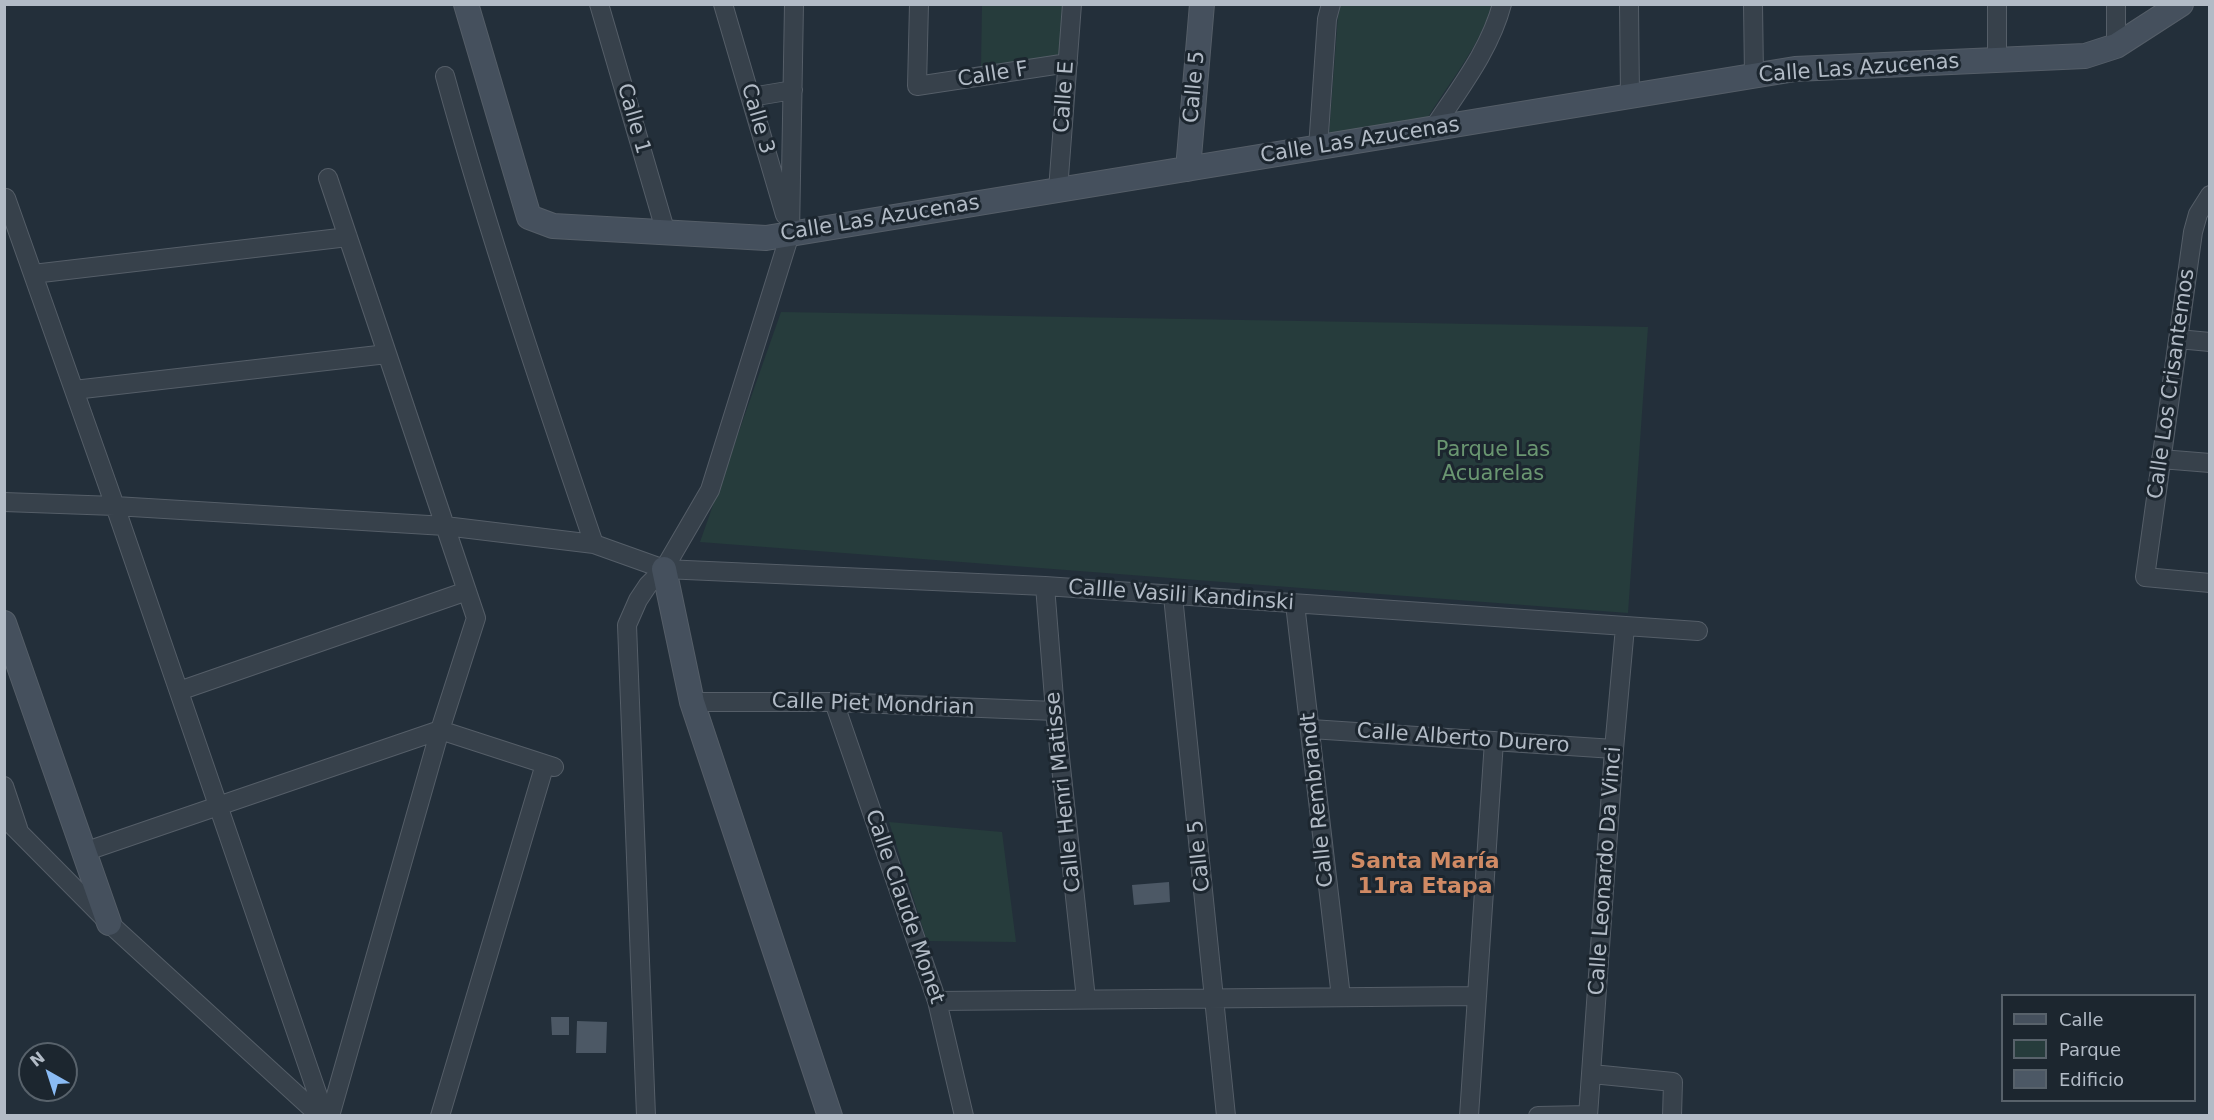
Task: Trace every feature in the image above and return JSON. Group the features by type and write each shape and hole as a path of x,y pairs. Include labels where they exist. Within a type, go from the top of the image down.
{"street":[{"name":"Calle Las Azucenas","path":"466,4 529,217 553,226 765,238 1795,69 2085,56 2116,46 2181,4"},
{"name":"Calle 1","path":"599,4 666,233"},
{"name":"Calle 3","path":"723,4 790,234"},
{"path":"646,1116 627,625 638,600 648,585 664,569 710,490 790,234 794,4"},
{"name":"Calle F","path":"919,4 917,86 1068,63"},
{"name":"Calle E","path":"1058,190 1072,4"},
{"name":"Calle 5","path":"1188,169 1202,4"},
{"path":"1318,148 1327,19 1331,4"},
{"path":"1433,129 1484,50 1496,27 1502,4"},
{"path":"1629,4 1630,96"},
{"path":"1753,4 1754,76"},
{"path":"1996,4 1997,59"},
{"path":"2116,4 2116,46"},
{"path":"445,76 474,181 523,338 594,544"},
{"path":"751,97 792,90"},
{"path":"328,178 476,618 440,730 330,1116"},
{"path":"6,198 180,691 326,1116"},
{"name":"Calle Los Crisantemos","path":"2208,199 2193,232 2145,577 2210,583"},
{"path":"33,274 348,237"},
{"path":"2178,339 2210,342"},
{"path":"74,390 387,354"},
{"path":"2162,459 2210,463"},
{"name":"Callle Vasili Kandinski","path":"4,502 115,506 445,526 594,544 664,569 1045,586 1698,632"},
{"path":"664,569 692,702 830,1116"},
{"name":"Calle Henri Matisse","path":"1045,586 1054,711 1086,999"},
{"path":"180,691 467,591"},
{"name":"Calle 5","path":"1173,596 1226,1116"},
{"name":"Calle Rembrandt","path":"1295,604 1341,997"},
{"path":"4,623 109,923"},
{"name":"Calle Leonardo Da Vinci","path":"1588,1115 1614,749 1626,627"},
{"name":"Calle Piet Mondrian","path":"692,702 834,702 1054,711"},
{"name":"Calle Claude Monet","path":"834,702 937,1001 964,1116"},
{"name":"Calle Alberto Durero","path":"1311,729 1614,749"},
{"path":"84,852 440,730 549,765 440,1116"},
{"path":"1469,1116 1494,741"},
{"path":"4,786 19,830"},
{"path":"4,817 109,923 320,1116"},
{"path":"937,1001 1477,996"},
{"path":"1592,1074 1673,1082 1672,1116"},
{"path":"1538,1116 1588,1115"}],"green space":[{"path":"982,5 1064,5 1060,56 981,67"},
{"path":"1341,5 1491,5 1473,48 1428,117 1329,134 1338,16"},
{"name":"Parque Las Acuarelas","path":"781,312 1648,327 1628,613 700,542"},
{"path":"889,822 1002,832 1016,942 927,941"}],"building":[{"path":"1169,882 1170,902 1134,905 1132,885"},
{"path":"551,1017 569,1017 569,1035 552,1035"},
{"path":"577,1021 607,1022 606,1053 576,1053"}],"district":[{"name":"Santa María 11ra Etapa","path":"1425,874"}]}
